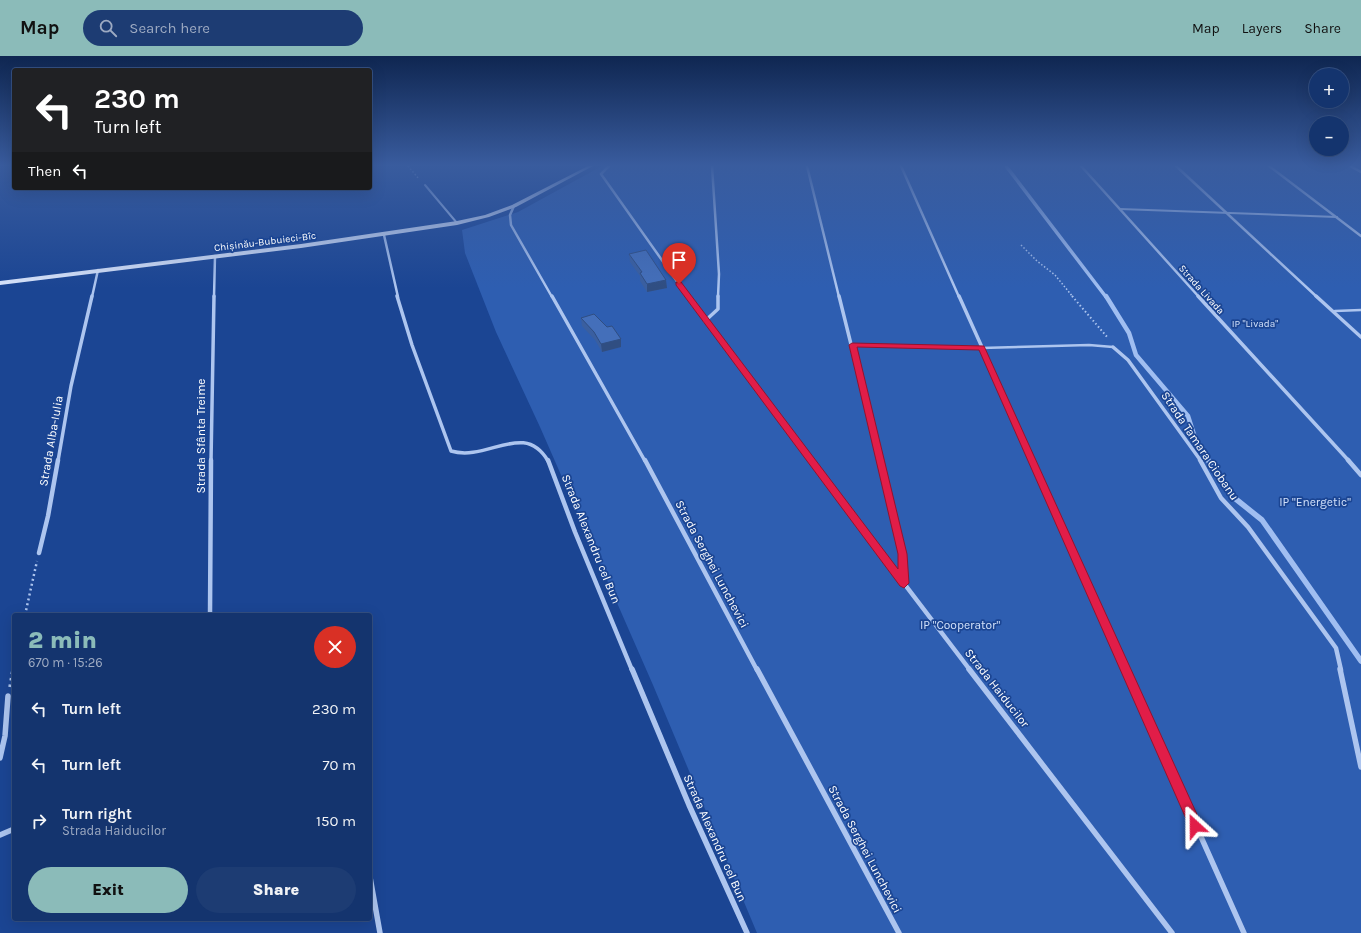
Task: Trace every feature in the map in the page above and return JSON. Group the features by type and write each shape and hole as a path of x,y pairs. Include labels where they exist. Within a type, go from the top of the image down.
{"street":[{"name":"Chișinău-Bubuieci-Bîc","path":"0,283 384,235 457,224 487,216 511,207"},
{"name":"Strada Serghei Lunchevici","path":"514,207 510,215 511,225 617,409 899,933"},
{"name":"Strada Haiducilor","path":"624,207 705,321 1172,933"},
{"path":"705,321 718,308 719,274 715,207"},
{"path":"817,207 903,554 904,583"},
{"path":"919,207 1244,933"},
{"name":"Strada Livada","path":"1117,207 1361,475"},
{"path":"1221,207 1335,311 1361,338"},
{"path":"1324,207 1361,236"},
{"name":"Strada Alexandru cel Bun","path":"384,235 396,291 412,345 451,451 459,455 482,452 522,443 533,443 545,454 683,791 747,933"},
{"name":"Strada Sfânta Treime","path":"210,613 211,384 215,256"},
{"name":"Strada Alba-Iulia","path":"39,553 48,516 71,386 98,270"},
{"name":"Strada Tamara Ciobanu","path":"1113,347 1128,360 1202,463 1221,498 1248,527 1336,648 1361,767"},
{"path":"0,758 5,736 8,696"},
{"path":"0,834 12,830"},
{"path":"372,887 380,933"}],"lane":[{"path":"443,207 457,224"},
{"path":"1120,210 1338,217"},
{"path":"1335,311 1361,310"},
{"path":"852,345 981,348 1113,347"}],"path":[{"path":"1021,245 1037,262 1055,275 1113,347"},
{"path":"24,613 39,553"},
{"path":"8,696 12,676"}],"green space":[{"name":"IP \"Cooperator\"","path":"527,207 1361,207 1361,933 757,933 653,685 540,427 496,332 465,253 462,230 518,212"}],"building":[{"path":"646,250 666,280 647,284 640,273 642,272 629,254"},
{"path":"594,314 607,327 612,326 621,339 601,344 594,332 581,318"}],"waterway":[{"path":"1037,207 1106,297"},
{"path":"1106,296 1129,333 1136,355 1188,416 1197,444 1209,461"},
{"path":"1208,460 1232,496 1262,520 1361,661"}],"route":[{"path":"679,284 705,321 904,583 903,554 852,345 981,348 1195,826"}],"park label":[{"name":"IP \"Livada\"","path":"1255,323"},
{"name":"IP \"Energetic\"","path":"1315,502"}]}
